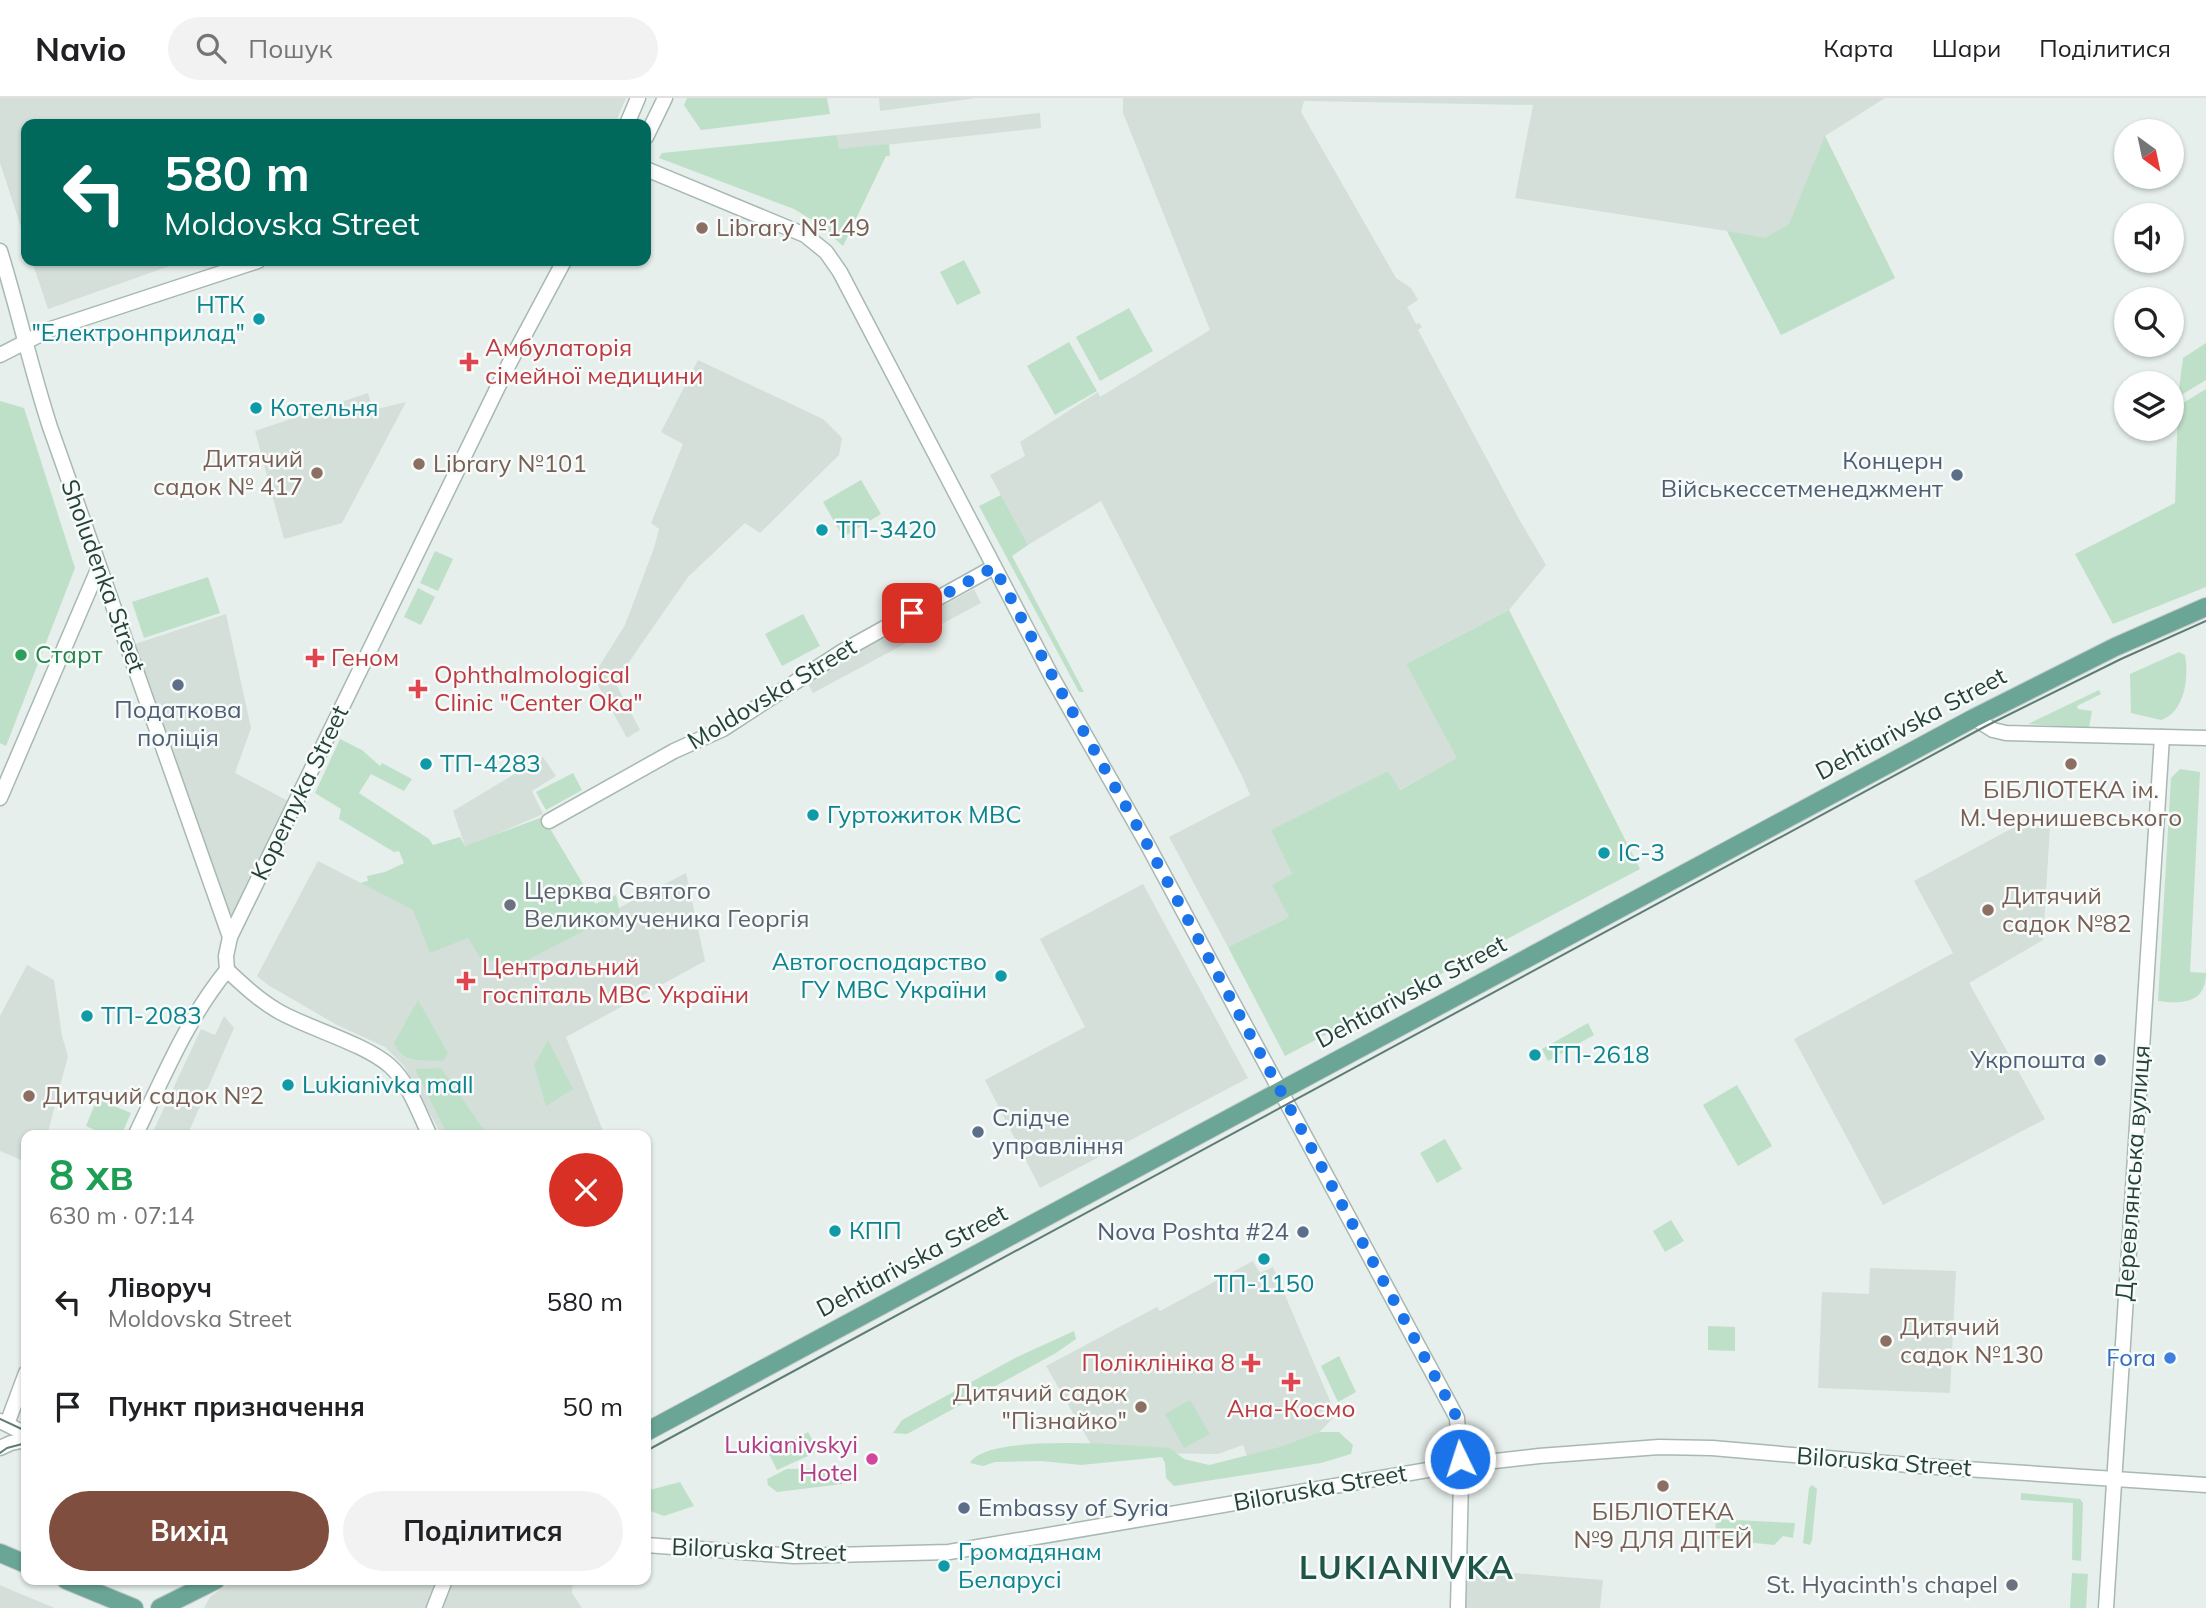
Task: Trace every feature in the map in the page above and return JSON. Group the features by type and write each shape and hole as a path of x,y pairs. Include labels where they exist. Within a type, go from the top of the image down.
{"main road":[{"name":"Dehtiarivska Street","path":"651,1429 1974,718 2115,647 2206,607"},
{"path":"0,1553 21,1562"},
{"path":"78,1585 134,1608"},
{"path":"160,1608 205,1585"}],"street":[{"path":"629,119 638,98"},
{"path":"651,127 665,98"},
{"path":"651,171 805,235 826,252 840,272 1060,691 1146,842 1457,1418 1460,1465 1458,1608"},
{"name":"Sholudenka Street","path":"0,251 50,427 230,937"},
{"path":"0,355 51,330 243,266"},
{"name":"Kopernyka Street","path":"228,970 226,956 230,937 510,362 561,266"},
{"path":"0,798 99,567"},
{"name":"Moldovska Street","path":"549,821 674,751 723,729 843,651 994,567"},
{"path":"1974,718 1993,730 2007,733 2206,737"},
{"name":"Деревлянська вулиця","path":"2106,1608 2162,737"},
{"path":"138,1130 183,1036 208,993 228,970 252,993 278,1011 373,1055 389,1066 400,1077 427,1130"},
{"path":"21,1384 3,1422 21,1431"},
{"path":"0,1448 21,1441"},
{"name":"Biloruska Street","path":"651,1545 794,1556 949,1552 1460,1465 1659,1447 1712,1448 2206,1485"},
{"path":"434,1608 443,1585"}],"shaded area":[{"path":"0,98 626,98 617,119 21,119 21,227 0,163"},
{"path":"879,98 976,98 880,111"},
{"path":"1123,98 1885,98 1825,136 1895,278 1781,335 1727,231 1515,198 1533,105 1304,101 1301,112 1396,278 1411,288 1418,300 1407,307 1416,324 1419,323 1422,327 1418,330 1546,565 1509,610 1406,664 1458,758 1399,790 1388,771 1272,830 1292,874 1289,917 1228,947 1169,837 1250,795 1242,776 1101,501 1028,545 990,475 1025,456 1020,442 1098,392 1100,397 1210,330 1123,113"},
{"path":"1040,113 1041,128 839,150 837,135"},
{"path":"34,266 170,266 48,309"},
{"path":"698,360 823,419 842,438 839,455 760,533 745,523 688,577 615,682 640,730 627,738 593,676 625,625 654,548 659,529 651,523 683,444 661,432"},
{"name":"Дитячий садок № 417","path":"368,393 373,410 406,402 342,523 284,539 255,431"},
{"path":"974,589 981,603 813,693 806,680"},
{"path":"226,614 251,728 235,773 290,802 234,914 229,914 132,645"},
{"name":"Центральний госпіталь МВС України","path":"543,757 556,776 532,791 543,814 492,836 543,817 588,894 605,915 686,873 705,961 566,1037 603,1130 439,1130 404,1066 385,1047 337,1025 257,976 318,861 361,883 465,846 453,811"},
{"path":"2020,824 2050,827 2043,940 1969,983 2045,1119 1883,1205 1794,1039 1953,953 1914,881"},
{"path":"1143,884 1248,1078 1040,1188 985,1080 1085,1027 1040,939"},
{"name":"Дитячий садок №2","path":"27,965 54,980 62,1036 68,1056 49,1130 21,1130 21,1160 0,1151 0,1016"},
{"path":"224,1016 234,1028 190,1130 154,1130 201,1029 215,1035"},
{"path":"1253,1261 1260,1273 1273,1267 1336,1415 1301,1451 1250,1464 1243,1445 1218,1454 1139,1453 1100,1460 1046,1366 1157,1307 1160,1311"},
{"name":"Дитячий садок №130","path":"1870,1268 1956,1271 1950,1393 1818,1388 1822,1292 1869,1294"},
{"path":"1464,1569 1603,1580 1600,1608 1464,1608"},
{"path":"0,1585 16,1592 55,1608 0,1608"},
{"path":"226,1585 573,1585 572,1593 582,1608 204,1608 210,1597"}],"green space":[{"path":"687,98 827,98 830,114 701,130 684,105"},
{"path":"837,135 839,149 889,144 890,156 886,156 843,246 817,223 794,209 659,158 662,153"},
{"path":"1825,136 1895,278 1781,335 1727,231 1765,238 1789,224"},
{"path":"964,260 981,293 957,305 940,272"},
{"path":"1129,308 1153,351 1100,381 1076,337"},
{"path":"1069,342 1097,391 1055,415 1027,366"},
{"path":"2206,343 2206,380 2184,393 2184,371 2181,371 2183,358"},
{"path":"2206,389 2206,587 2113,624 2075,554 2175,503 2177,441 2184,441 2184,402"},
{"name":"Старт","path":"0,401 24,408 75,568 6,746 0,743"},
{"path":"861,480 881,514 843,537 823,502"},
{"path":"1001,495 1028,545 1012,556 1084,692 1079,692 979,506"},
{"path":"435,551 453,559 438,591 420,583"},
{"path":"208,577 220,613 144,638 132,602"},
{"path":"418,588 435,597 421,625 404,617"},
{"path":"1509,610 1640,869 1285,1056 1228,947 1289,917 1272,885 1292,874 1271,830 1388,771 1400,790 1457,758 1406,664"},
{"path":"803,614 820,646 782,666 765,634"},
{"path":"2179,652 2185,655 2186,673 2184,693 2175,710 2161,720 2131,713 2130,674"},
{"path":"2099,690 2101,694 2077,706 2078,709 2092,711 2089,728 2028,724"},
{"path":"340,739 362,750 380,766 382,763 412,779 404,791 371,774 359,793 429,839 433,845 460,837 465,846 543,817 595,904 616,895 620,913 602,915 605,920 512,968 494,960 483,962 468,938 430,953 413,910 361,883 368,881 367,876 385,872 404,863 399,851 394,852 339,819 341,809 315,793"},
{"path":"2180,769 2200,772 2190,972 2206,973 2202,991 2197,996 2183,1002 2167,1002 2158,1001 2171,778"},
{"path":"573,773 582,790 546,810 536,792"},
{"path":"418,1000 448,1053 443,1061 408,1058 402,1055 394,1043"},
{"path":"1588,1023 1594,1035 1548,1061 1542,1049"},
{"path":"548,1040 573,1089 546,1106 534,1065"},
{"path":"441,1068 484,1130 445,1130 415,1069"},
{"path":"1737,1085 1772,1146 1738,1166 1703,1105"},
{"path":"97,1099 131,1113 124,1130 95,1130 86,1126"},
{"path":"1445,1139 1462,1169 1437,1183 1420,1153"},
{"path":"1671,1220 1684,1241 1665,1252 1653,1231"},
{"path":"1708,1326 1735,1327 1735,1351 1708,1350"},
{"path":"1074,1331 1076,1339 1056,1353 907,1434 893,1433 902,1420 1017,1357"},
{"path":"1339,1356 1356,1392 1338,1402 1321,1366"},
{"path":"1190,1400 1210,1434 1184,1448 1165,1414"},
{"path":"808,1432 819,1451 777,1470 769,1454"},
{"path":"1320,1432 1339,1432 1353,1445 1351,1454 1321,1463 1174,1486 1166,1478 1162,1457 1081,1465 1041,1461 995,1462 983,1466 970,1463 982,1453 1004,1447 1063,1443 1170,1448 1184,1459 1209,1465 1280,1447"},
{"path":"839,1468 842,1484 777,1492 768,1485 767,1479 787,1469"},
{"path":"680,1482 694,1506 664,1516 651,1511 651,1490"},
{"path":"1812,1485 1817,1489 1810,1545 1803,1543 1809,1488"},
{"path":"2021,1493 2080,1499 2083,1503 2081,1561 2072,1560 2073,1503 2021,1500"},
{"path":"1716,1519 1795,1523 1793,1538 1783,1536 1774,1545 1715,1539"},
{"path":"2072,1573 2088,1574 2086,1608 2070,1608"}],"tram line":[{"path":"651,1448 1986,726 2121,659 2206,621"},
{"path":"0,1419 21,1429"},
{"path":"0,1453 21,1444"}],"place":[{"name":"Library №149","path":"702,228"},
{"name":"НТК \"Електронприлад\"","path":"259,319"},
{"name":"Амбулаторія сімейної медицини","path":"469,362"},
{"name":"Котельня","path":"256,408"},
{"name":"Library №101","path":"419,464"},
{"name":"Дитячий садок № 417","path":"317,473"},
{"name":"Концерн Військессетменеджмент","path":"1957,475"},
{"name":"ТП-3420","path":"822,530"},
{"name":"Старт","path":"21,655"},
{"name":"Геном","path":"315,658"},
{"name":"Податкова поліція","path":"178,685"},
{"name":"Ophthalmological Clinic \"Center Oka\"","path":"418,689"},
{"name":"ТП-4283","path":"426,764"},
{"name":"БІБЛІОТЕКА ім. М.Чернишевського","path":"2071,764"},
{"name":"Гуртожиток МВС","path":"813,815"},
{"name":"ІС-3","path":"1604,853"},
{"name":"Церква Святого Великомученика Георгія","path":"510,905"},
{"name":"Дитячий садок №82","path":"1988,910"},
{"name":"Автогосподарство ГУ МВС України","path":"1001,976"},
{"name":"Центральний госпіталь МВС України","path":"466,981"},
{"name":"ТП-2083","path":"87,1016"},
{"name":"ТП-2618","path":"1535,1055"},
{"name":"Укрпошта","path":"2100,1060"},
{"name":"Lukianivka mall","path":"288,1085"},
{"name":"Дитячий садок №2","path":"29,1096"},
{"name":"Слідче управління","path":"978,1132"},
{"name":"КПП","path":"835,1231"},
{"name":"Nova Poshta #24","path":"1303,1232"},
{"name":"ТП-1150","path":"1264,1259"},
{"name":"Дитячий садок №130","path":"1886,1341"},
{"name":"Fora","path":"2170,1358"},
{"name":"Поліклініка 8","path":"1251,1363"},
{"name":"Ана-Космо","path":"1291,1382"},
{"name":"Дитячий садок \"Пізнайко\"","path":"1141,1407"},
{"name":"Lukianivskyi Hotel","path":"872,1459"},
{"name":"БІБЛІОТЕКА №9 ДЛЯ ДІТЕЙ","path":"1663,1486"},
{"name":"Embassy of Syria","path":"964,1508"},
{"name":"Громадянам Беларусі","path":"944,1566"},
{"name":"St. Hyacinth's chapel","path":"2012,1585"}],"district":[{"name":"LUKIANIVKA","path":"1407,1568"}],"route":[{"path":"912,613 994,567 1240,1014 1452,1408 1457,1418 1460,1437 1460,1459"}]}
